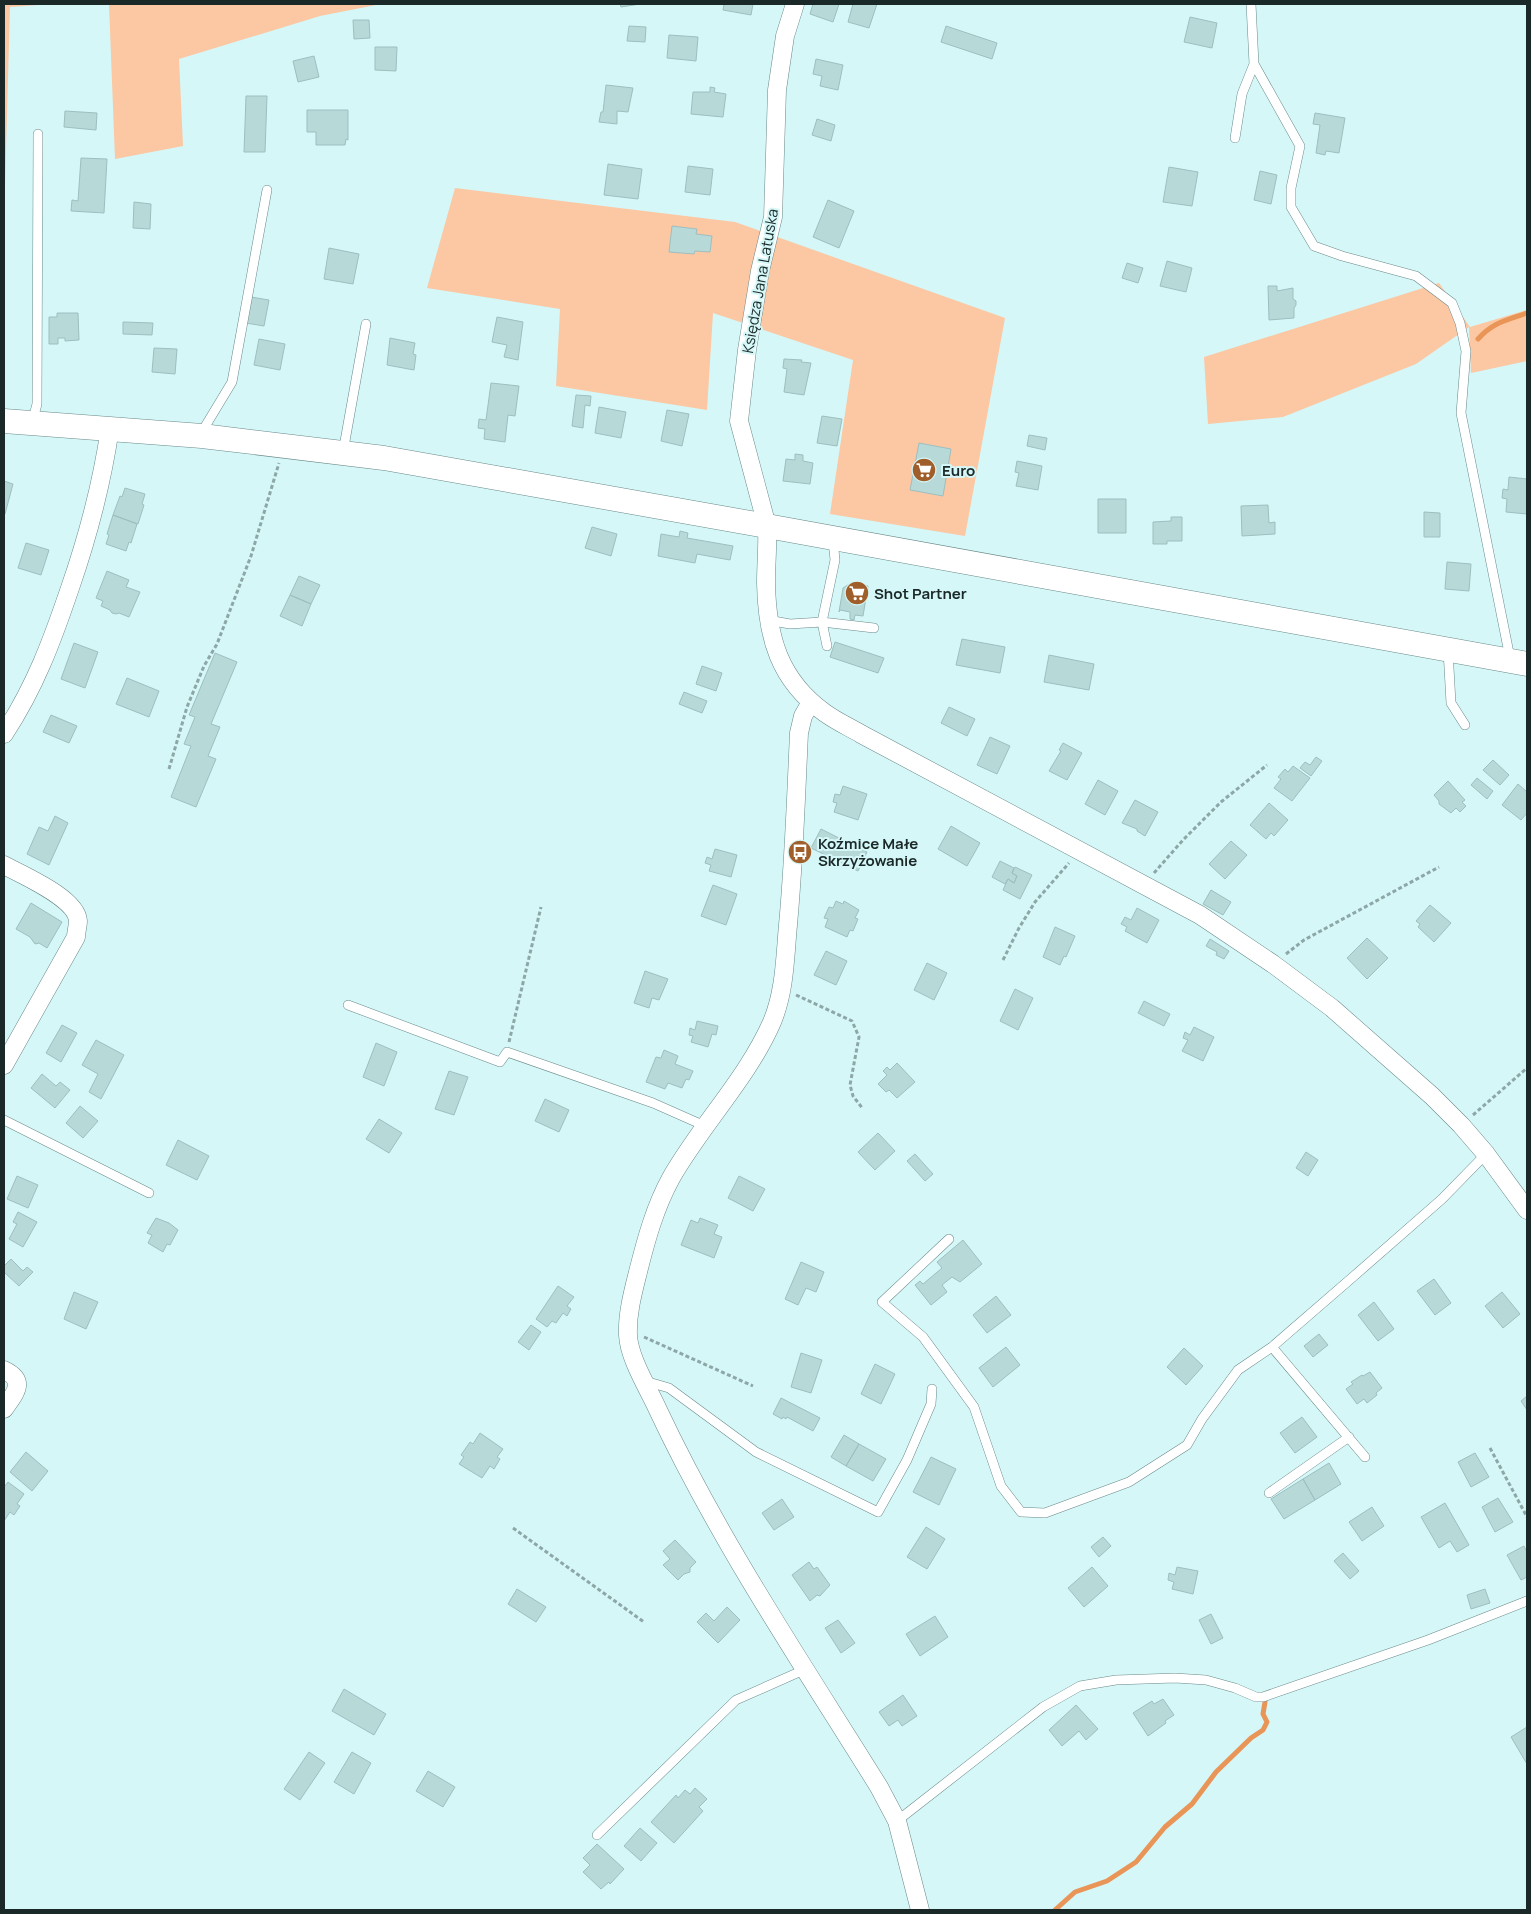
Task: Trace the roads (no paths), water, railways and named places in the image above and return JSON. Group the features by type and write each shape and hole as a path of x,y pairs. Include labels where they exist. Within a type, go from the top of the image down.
{"main road":[{"path":"4,421 202,436 384,458 1519,663"}],"street":[{"name":"Księdza Jana Latuska","path":"795,4 784,36 777,90 774,217 760,271 747,350 739,421 767,526 766,582 768,620 772,641 788,675 796,687 825,713 1200,915 1273,964 1332,1008 1432,1096 1486,1154 1527,1210"},
{"path":"4,734 38,676 52,642 95,507 105,465 110,428"},
{"path":"811,702 799,732 790,907 782,988 771,1023 761,1043 670,1180 644,1247 630,1306 627,1333 632,1354 644,1381 675,1446 719,1529 879,1786 896,1821 920,1910"},
{"path":"4,865 55,893 71,907 78,920 76,937 4,1065"},
{"path":"4,1370 14,1375 18,1382 16,1392 4,1409"}],"lane":[{"path":"1235,138 1242,94 1254,64 1251,4"},
{"path":"1254,64 1300,146 1291,188 1291,207 1314,246 1342,256 1416,276 1452,303 1460,323 1466,351 1462,413 1519,663"},
{"path":"32,424 37,404 38,134"},
{"path":"202,436 206,425 232,382 267,190"},
{"path":"346,453 345,441 366,324"},
{"path":"827,646 822,622 835,560 832,538"},
{"path":"768,620 790,624 822,622 874,628"},
{"path":"1448,650 1451,703 1465,725"},
{"path":"348,1005 500,1062 507,1052 653,1103 705,1126"},
{"path":"4,1120 149,1193"},
{"path":"949,1239 882,1302 923,1337 974,1407 1001,1486 1020,1512 1045,1513 1128,1482 1187,1445 1202,1419 1238,1370 1272,1346 1442,1199 1486,1154"},
{"path":"1272,1346 1366,1457"},
{"path":"644,1381 669,1388 756,1452 878,1512 907,1460 931,1404 932,1389"},
{"path":"1269,1492 1349,1437"},
{"path":"896,1821 1043,1707 1080,1686 1116,1680 1175,1678 1206,1680 1235,1688 1256,1697 1263,1697 1428,1640 1527,1601"},
{"path":"597,1835 736,1700 806,1670"}],"waterway":[{"path":"1478,339 1495,325 1527,313"},
{"path":"1055,1910 1075,1892 1107,1881 1136,1862 1165,1827 1192,1804 1216,1772 1251,1738 1263,1730 1267,1722 1263,1714 1265,1702"}],"place":[{"name":"Euro","path":"924,470"},
{"name":"Shot Partner","path":"857,593"},
{"name":"Koźmice Małe Skrzyżowanie","path":"800,852"}]}
